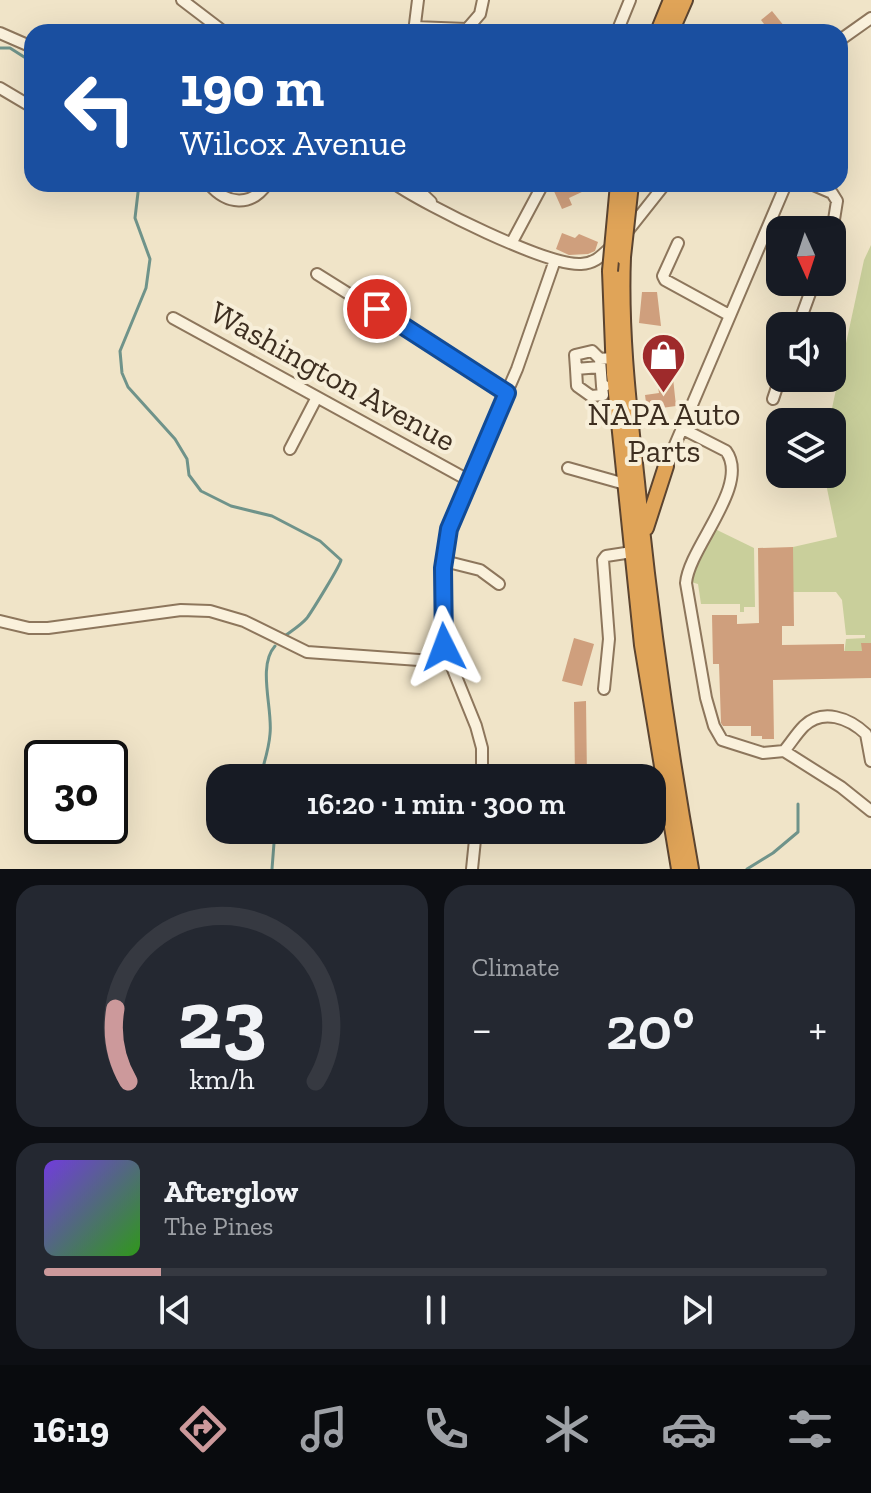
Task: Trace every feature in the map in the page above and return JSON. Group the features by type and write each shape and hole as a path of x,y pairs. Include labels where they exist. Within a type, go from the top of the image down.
{"highway":[{"path":"661,24 671,0"},
{"path":"674,24 685,0"},
{"path":"617,192 604,362 691,869"},
{"path":"630,192 623,257 622,323 635,465 646,678 656,764"},
{"path":"635,465 651,476 666,466"},
{"path":"638,554 666,466"},
{"path":"666,825 679,869"}],"street":[{"path":"182,0 214,24"},
{"path":"415,24 418,0"},
{"path":"471,24 480,14 483,0"},
{"path":"620,24 630,0"},
{"path":"848,36 871,18"},
{"path":"0,33 24,44"},
{"path":"0,88 24,102"},
{"path":"216,192 236,201 248,201 261,192"},
{"path":"409,192 439,210 512,242 555,260 580,264 596,262 628,231 659,192"},
{"path":"420,192 439,210"},
{"path":"512,242 539,192"},
{"path":"666,466 783,192"},
{"path":"830,192 837,201 835,216"},
{"path":"678,243 663,276 665,280 729,315"},
{"path":"482,764 482,748 476,726 447,662 441,614 444,561 449,529 507,393 555,260"},
{"path":"317,274 507,393"},
{"name":"Washington Avenue","path":"173,318 468,480"},
{"path":"604,362 592,351 578,352 575,355 577,386 591,396 603,395 608,385"},
{"path":"576,369 604,362"},
{"path":"773,399 775,392"},
{"path":"290,449 317,397"},
{"path":"681,428 726,451 732,466 718,514 687,569 686,583 709,712 717,733 728,743 763,753 784,751 841,787 871,811"},
{"path":"568,468 625,484"},
{"path":"604,689 609,639 603,560 606,556 638,554"},
{"path":"444,561 480,570 499,584"},
{"path":"0,621 29,628 48,628 181,610 210,611 244,621 307,652 447,662"},
{"path":"784,751 810,721 838,717 866,734 871,761"},
{"path":"472,869 475,844"}],"green space":[{"path":"871,245 871,643 862,644 862,651 844,655 846,639 865,638 865,635 846,635 842,600 836,592 793,592 793,547 837,537 827,488 846,488 846,408 832,408 835,392 846,392 846,343 864,260"},
{"path":"715,529 754,548 755,607 744,607 744,612 740,612 740,604 701,604 698,584 691,582 692,571"}],"building":[{"path":"772,11 783,24 764,24 761,20"},
{"path":"554,192 582,192 569,198 572,205 562,209"},
{"path":"562,233 575,238 579,234 598,242 595,251 569,255 556,249"},
{"path":"642,292 657,292 661,326 639,323"},
{"name":"NAPA Auto Parts","path":"673,378 676,406 647,410 645,395 659,393 658,387 666,386 665,379"},
{"path":"793,547 794,626 782,626 782,645 844,644 844,651 862,651 861,643 871,643 871,678 773,680 774,739 762,739 762,736 751,736 751,726 723,726 721,723 719,664 713,664 712,615 737,615 737,624 759,623 758,548"},
{"path":"574,638 594,644 582,686 562,681"},
{"path":"586,701 587,764 575,764 574,702"}],"waterway":[{"path":"0,48 10,48 24,57"},
{"path":"138,192 135,218 150,259 146,288 120,351 122,373 128,387 175,439 187,459 189,475 201,491 231,506 272,516 320,541 341,560 307,618 286,635"},
{"path":"264,764 270,734 267,665 275,646"},
{"path":"747,869 798,832 798,804"},
{"path":"272,869 274,844"}],"place":[{"name":"NAPA Auto Parts","path":"664,394"}],"route":[{"path":"377,309 507,393 449,529 441,614 444,647"}]}
